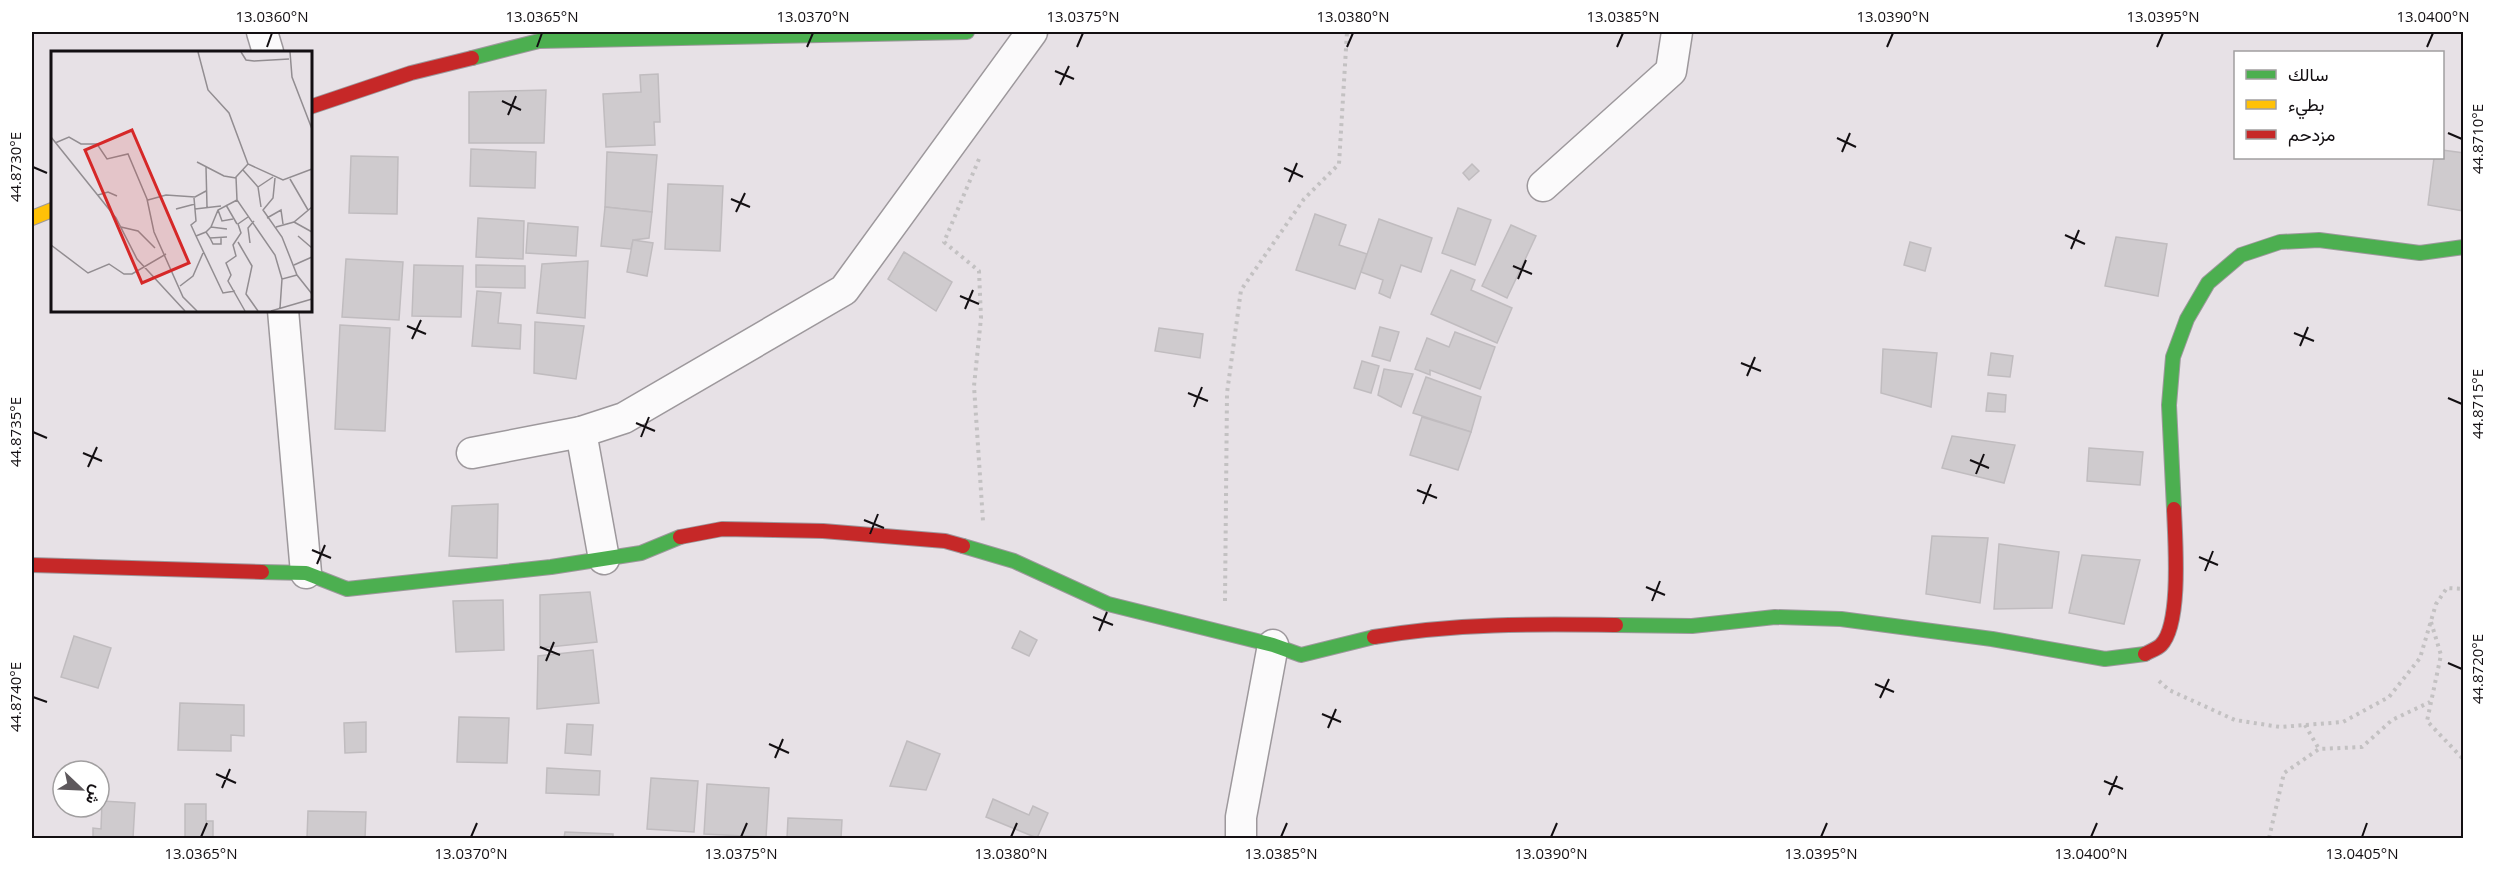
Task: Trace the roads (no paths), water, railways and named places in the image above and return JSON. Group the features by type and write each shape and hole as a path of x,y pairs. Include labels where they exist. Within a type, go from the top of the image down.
{"street":[{"path":"262,32 268,51"},
{"path":"312,106 411,73 539,41 967,32"},
{"path":"472,453 582,432 624,418 844,290 1032,32"},
{"path":"1543,186 1671,71 1677,32"},
{"path":"32,218 51,210"},
{"path":"32,565 306,573 346,589 551,567 604,559 640,553 685,535 722,529 823,531 945,541 1014,561 1108,604 1225,635 1273,645 1301,655 1362,639 1427,628 1496,623 1692,626 1775,618 1841,619 1992,639 2105,659 2144,655 2162,644 2171,623 2175,601 2169,405 2173,357 2187,319 2208,283 2241,255 2280,242 2319,240 2420,253 2463,247"},
{"path":"283,312 306,573"},
{"path":"582,432 604,559"},
{"path":"1241,838 1240,817 1273,645"}]}
